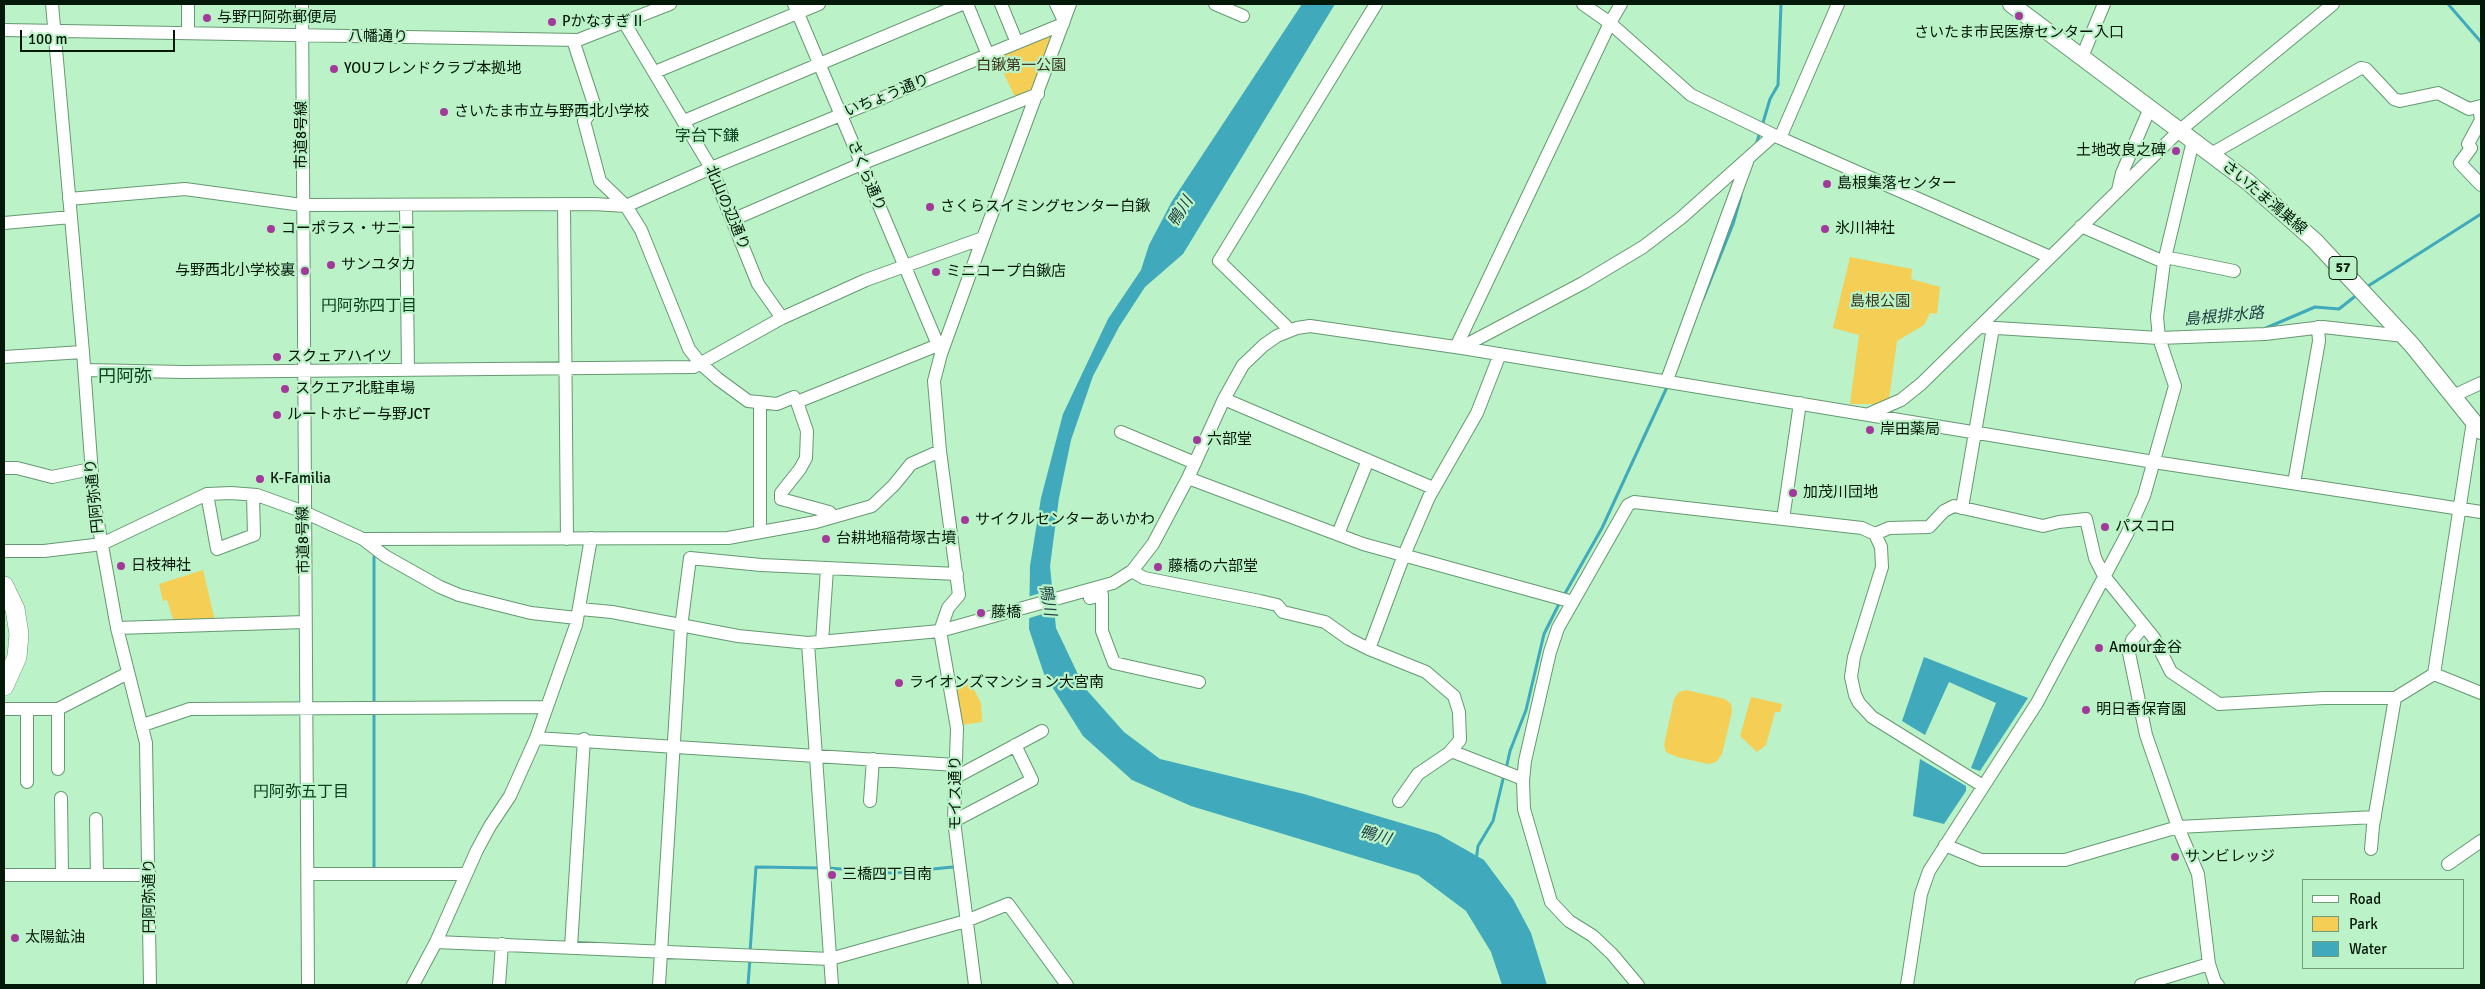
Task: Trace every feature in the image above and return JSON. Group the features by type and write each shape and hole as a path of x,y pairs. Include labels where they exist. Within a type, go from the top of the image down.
{"highway":[{"path":"4,586 15,609 19,634 17,657 4,686"}],"main road":[{"name":"さいたま鴻巣線","path":"2011,4 2248,182 2315,240 2404,336 2477,426"}],"street":[{"name":"円阿弥通り","path":"52,4 84,352 91,469 100,544 117,628 144,725 148,759 150,985"},
{"path":"188,4 188,33"},
{"name":"市道8号線","path":"302,4 308,985"},
{"path":"670,4 573,40 595,107 584,121 600,181 626,206 641,230 689,349 701,364 748,401 777,404 794,397 807,431 806,458 800,469 781,493 781,499 829,512 834,517"},
{"path":"655,72 796,8 819,4"},
{"path":"684,121 962,4"},
{"path":"967,4 988,55"},
{"path":"1001,4 1017,43"},
{"path":"1056,4 1063,23"},
{"path":"940,631 948,608 960,595 940,451 934,381 940,349 1038,94 1070,4"},
{"path":"1215,4 1243,16"},
{"path":"1290,330 1219,261 1376,4"},
{"path":"1583,4 1610,22 1691,95 1778,136 2050,257"},
{"path":"1459,347 1610,22 1621,4"},
{"path":"1459,347 1584,283 1630,256 1681,218 1778,136 1838,4"},
{"path":"2082,57 2104,4"},
{"path":"1867,414 1886,408 1901,400 1921,384 2179,131 2333,4"},
{"name":"さくら通り","path":"796,8 940,349"},
{"name":"北山の辺通り","path":"624,22 711,168 758,284 782,318"},
{"name":"いちょう通り","path":"626,206 711,168 1063,23"},
{"name":"八幡通り","path":"4,30 573,40"},
{"path":"2211,154 2361,68 2366,69 2394,99 2400,101 2438,93 2469,109 2480,106 2481,120 2468,144 2471,148 2460,163 2481,185"},
{"path":"732,220 861,164 1038,94"},
{"path":"2118,190 2122,173 2150,108"},
{"path":"1907,985 1921,894 1929,871 2037,703 2127,534 2144,496 2175,386 2159,334 2164,260 2193,141"},
{"path":"1667,380 1748,160"},
{"path":"69,199 185,189 302,205 564,204 626,206"},
{"path":"564,204 567,538"},
{"path":"406,205 408,370"},
{"path":"4,224 71,218"},
{"path":"2081,226 2164,260 2234,271"},
{"path":"85,370 184,372 694,367 782,318 903,265 983,238"},
{"path":"4,551 44,551 100,544 207,494 231,493 253,495 304,512 363,539 385,556 440,587 459,595 531,613 628,615 681,627 808,644 940,631 1086,595 1113,583 1132,570 1153,544 1188,478 1236,375 1250,357 1264,345 1290,330 1310,326 1459,347 1667,380 2154,462 2481,512"},
{"path":"1980,327 2159,334 2265,334 2318,327 2404,336"},
{"path":"2294,483 2319,340 2318,327"},
{"path":"1962,508 1993,328"},
{"path":"797,402 940,349"},
{"path":"4,357 84,352"},
{"path":"1369,649 1404,555 1433,488 1477,413 1500,354"},
{"path":"2453,396 2481,383"},
{"path":"1224,399 1433,488"},
{"path":"760,402 760,532"},
{"path":"1783,518 1800,403"},
{"path":"1875,534 1889,528 1929,527 1944,511 1954,506 2043,526 2086,519 2095,558 2104,576 2154,638 2171,672 2219,704 2324,698 2395,698 2434,674 2460,509 2477,426"},
{"path":"1121,432 1195,463"},
{"path":"363,539 728,538 834,517 872,506 894,485 910,464 940,451"},
{"path":"1338,534 1368,460"},
{"path":"4,468 17,468 52,477 91,469"},
{"path":"1188,478 1338,534 1404,555 1573,602"},
{"path":"207,494 217,549 254,535 253,495"},
{"path":"1638,985 1612,954 1593,936 1568,921 1551,902 1524,809 1523,779 1525,761 1550,652 1558,628 1628,505 1634,502 1783,518 1862,528 1875,534 1881,547 1882,567 1852,668 1855,695 1859,703 1872,717 1983,786"},
{"path":"413,985 436,942 466,874 490,826 510,796 536,738 578,613 591,538"},
{"path":"659,985 681,627 690,558 827,569 957,574"},
{"path":"822,642 827,569"},
{"path":"1132,570 1144,578 1277,605 1283,612 1325,622 1349,639 1369,649 1426,672 1454,696 1459,712 1460,740 1451,751 1418,774 1399,801"},
{"path":"1086,595 1102,596 1102,631 1114,663 1199,682"},
{"path":"117,628 305,622"},
{"path":"2144,626 2132,640 2130,653 2146,735 2178,827 2198,874 2208,964 2218,985"},
{"name":"モイス通り","path":"940,631 957,728 954,821 975,985"},
{"path":"808,644 832,985"},
{"path":"4,710 58,709 128,673"},
{"path":"2434,674 2481,693"},
{"path":"2371,849 2395,698"},
{"path":"144,725 190,708 547,707"},
{"path":"27,709 27,782"},
{"path":"58,709 58,769"},
{"path":"536,738 873,759 956,771 1042,731"},
{"path":"571,947 584,740"},
{"path":"954,821 1032,780 1015,745"},
{"path":"1451,751 1523,779"},
{"path":"870,801 873,759"},
{"path":"61,798 62,875"},
{"path":"1945,845 1981,860 2065,860 2178,827 2375,817"},
{"path":"96,819 97,875"},
{"path":"2448,864 2481,841"},
{"path":"308,874 466,874"},
{"path":"4,875 150,875"},
{"path":"436,942 830,959 966,921 1008,904 1067,985"},
{"path":"499,985 502,944"},
{"path":"2141,985 2208,964"}],"green space":[{"name":"白鍬第一公園","path":"1047,34 1052,39 1032,91 1015,97 995,55"},
{"name":"島根公園","path":"1850,257 1912,269 1911,279 1940,287 1937,314 1930,313 1924,325 1897,341 1889,399 1878,404 1850,404 1859,335 1833,328"},
{"path":"203,570 215,621 174,622 167,600 163,601 159,584"},
{"path":"971,684 981,703 982,722 961,725 955,686"},
{"path":"1686,690 1725,699 1731,704 1732,712 1722,754 1716,762 1708,764 1677,757 1666,752 1664,745 1674,699 1679,692"},
{"path":"1751,697 1782,704 1780,712 1775,712 1766,745 1757,752 1740,736"}],"water":[{"name":"鴨川","path":"1302,4 1335,4 1183,254 1145,287 1119,327 1093,376 1071,440 1059,498 1050,566 1056,628 1084,687 1124,732 1160,759 1304,794 1438,834 1484,860 1513,899 1531,933 1547,985 1502,985 1491,952 1466,911 1418,875 1191,806 1132,780 1083,736 1044,674 1029,629 1030,566 1041,498 1063,414 1108,319 1141,270 1149,245 1172,201"},
{"path":"1924,657 2028,698 1980,771 1971,768 1996,703 1949,682 1925,735 1902,721"},
{"path":"1920,759 1966,786 1966,791 1944,824 1913,816"}],"pier":[{"path":"1054,589 1056,610 1026,619 1027,597"}],"waterway":[{"path":"1762,126 1770,99 1778,85 1781,4"},
{"name":"島根排水路","path":"2448,4 2481,42"},
{"path":"1756,145 1760,132"},
{"path":"1703,299 1733,224 1741,196"},
{"name":"島根排水路","path":"2365,288 2481,214"},
{"name":"島根排水路","path":"2266,328 2315,307 2339,309 2358,294"},
{"path":"1563,597 1602,528 1668,385"},
{"path":"374,557 374,703"},
{"path":"1506,769 1510,751 1526,710 1544,634 1560,602"},
{"path":"374,712 374,868"},
{"path":"1476,861 1478,846 1493,821 1504,775"},
{"path":"750,952 756,867 822,868"},
{"path":"828,868 893,873 953,867"},
{"path":"748,985 750,958"}],"place":[{"name":"さいたま市民医療センター入口","path":"2019,16"},
{"name":"与野円阿弥郵便局","path":"207,18"},
{"name":"PかなすぎⅡ","path":"552,22"},
{"name":"YOUフレンドクラブ本拠地","path":"334,69"},
{"name":"さいたま市立与野西北小学校","path":"444,112"},
{"name":"土地改良之碑","path":"2176,151"},
{"name":"島根集落センター","path":"1827,184"},
{"name":"さくらスイミングセンター白鍬","path":"930,207"},
{"name":"コーポラス・サニー","path":"271,229"},
{"name":"氷川神社","path":"1825,229"},
{"name":"サンユタカ","path":"331,265"},
{"name":"与野西北小学校裏","path":"305,271"},
{"name":"ミニコープ白鍬店","path":"936,272"},
{"name":"スクェアハイツ","path":"277,357"},
{"name":"スクエア北駐車場","path":"285,389"},
{"name":"ルートホビー与野JCT","path":"277,415"},
{"name":"岸田薬局","path":"1870,430"},
{"name":"六部堂","path":"1197,440"},
{"name":"K-Familia","path":"260,479"},
{"name":"加茂川団地","path":"1793,493"},
{"name":"サイクルセンターあいかわ","path":"965,520"},
{"name":"パスコロ","path":"2105,527"},
{"name":"台耕地稲荷塚古墳","path":"826,539"},
{"name":"日枝神社","path":"121,566"},
{"name":"藤橋の六部堂","path":"1158,567"},
{"name":"藤橋","path":"981,613"},
{"name":"Amour金谷","path":"2099,648"},
{"name":"ライオンズマンション大宮南","path":"899,683"},
{"name":"明日香保育園","path":"2086,710"},
{"name":"サンビレッジ","path":"2175,857"},
{"name":"三橋四丁目南","path":"832,875"},
{"name":"太陽鉱油","path":"15,938"}],"district":[{"name":"字台下鎌","path":"707,137"},
{"name":"円阿弥四丁目","path":"369,307"},
{"name":"円阿弥","path":"125,377"},
{"name":"円阿弥五丁目","path":"301,793"}]}
